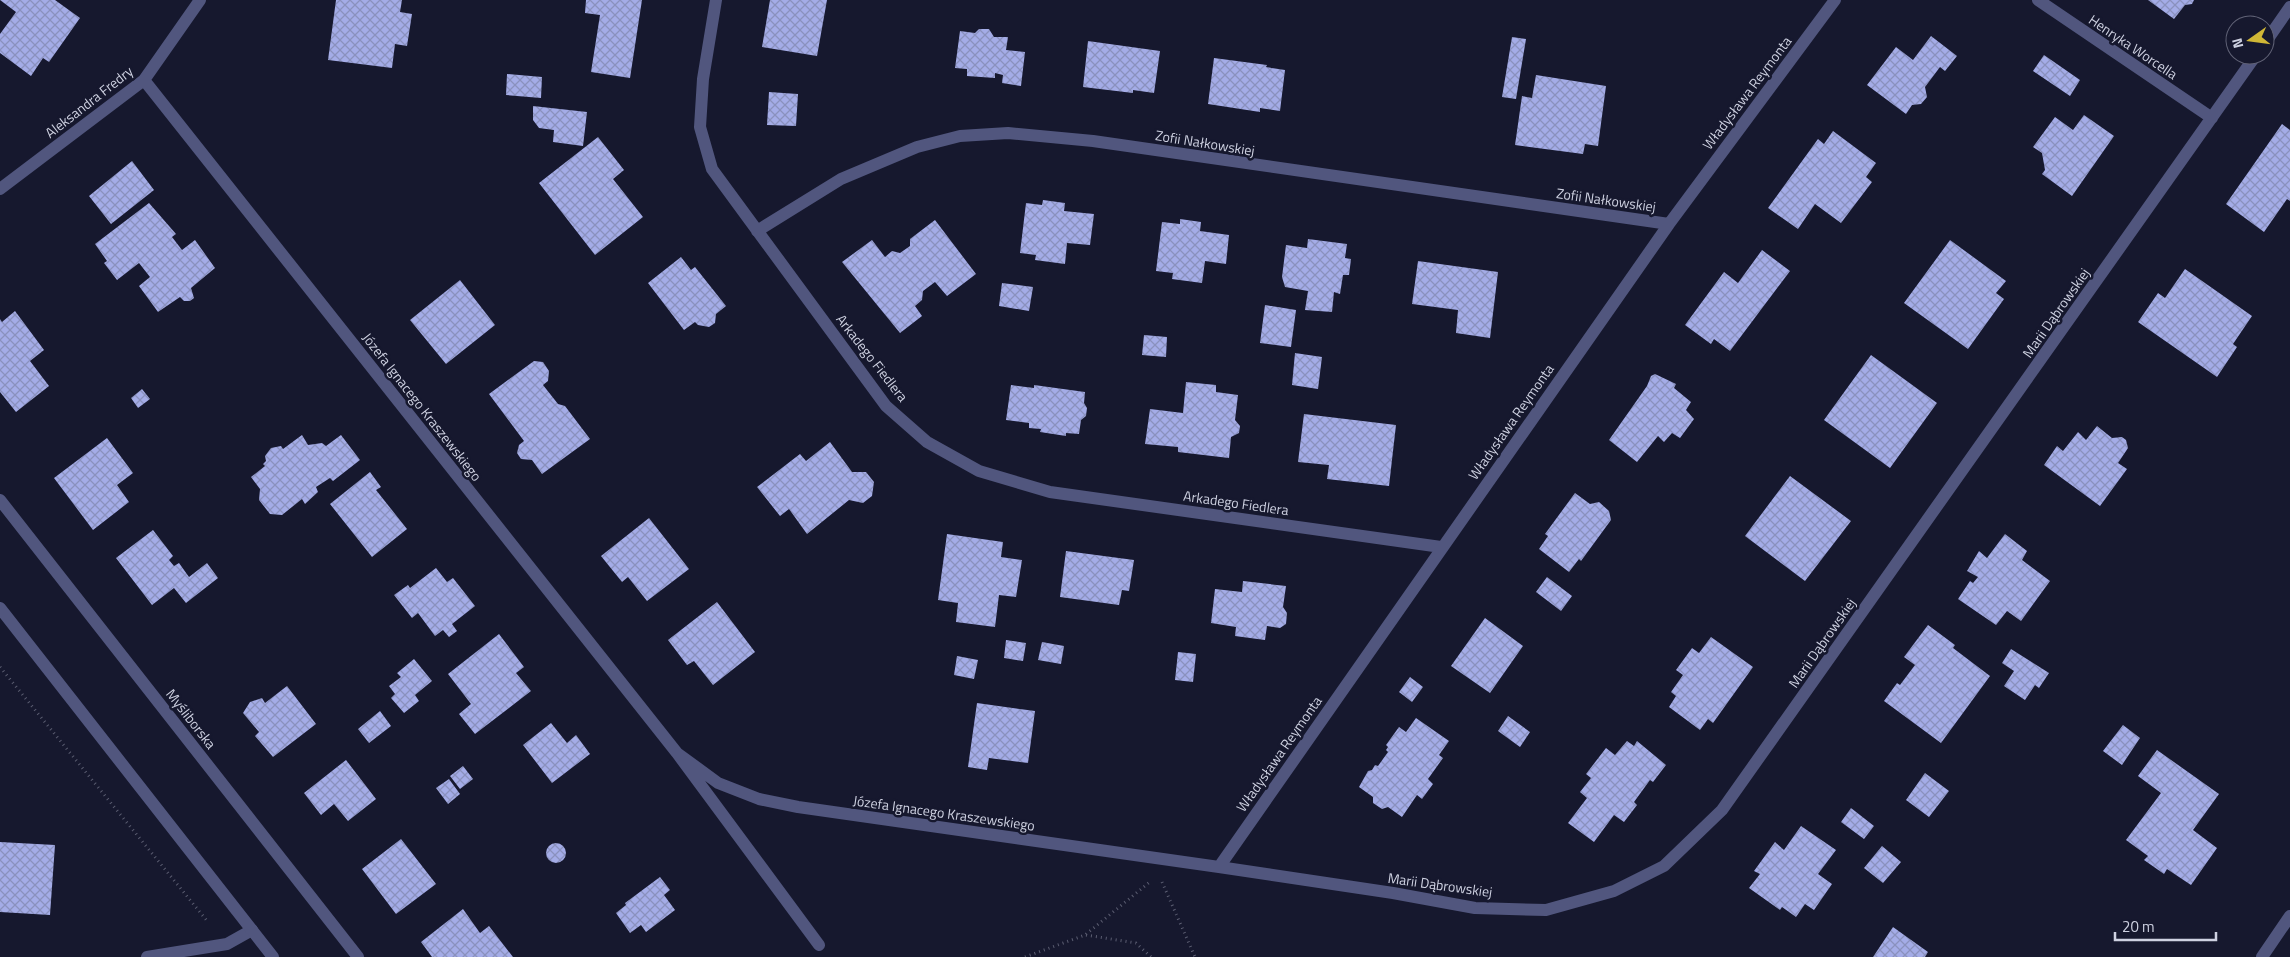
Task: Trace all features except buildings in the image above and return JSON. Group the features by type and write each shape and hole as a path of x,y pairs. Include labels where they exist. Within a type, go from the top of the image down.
{"street":[{"name":"Aleksandra Fredry","path":"0,190 144,80 200,0"},
{"name":"Arkadego Fiedlera","path":"716,0 703,79 700,127 712,169 886,406 927,442 979,471 1050,492 1441,547"},
{"name":"Władysława Reymonta","path":"1218,867 1669,224 1835,0"},
{"name":"Henryka Worcella","path":"2038,0 2212,118"},
{"path":"2275,29 2290,7"},
{"name":"Marii Dąbrowskiej","path":"1218,867 1393,893 1475,908 1546,910 1614,891 1664,866 1722,810 2249,65"},
{"name":"Józefa Ignacego Kraszewskiego","path":"144,80 677,753 819,945"},
{"name":"Zofii Nałkowskiej","path":"757,231 841,179 917,147 960,136 1008,133 1093,141 1669,224"},
{"name":"Myśliborska","path":"0,500 358,957"},
{"path":"0,608 273,957"},
{"name":"Józefa Ignacego Kraszewskiego","path":"677,753 718,783 759,799 807,808 1218,867"},
{"path":"2262,957 2290,916"},
{"path":"147,957 227,944 252,930"}],"path":[{"path":"0,667 227,944"},
{"path":"1025,957 1085,935 1158,875 1195,957"},
{"path":"1085,935 1136,943 1151,957"}]}
